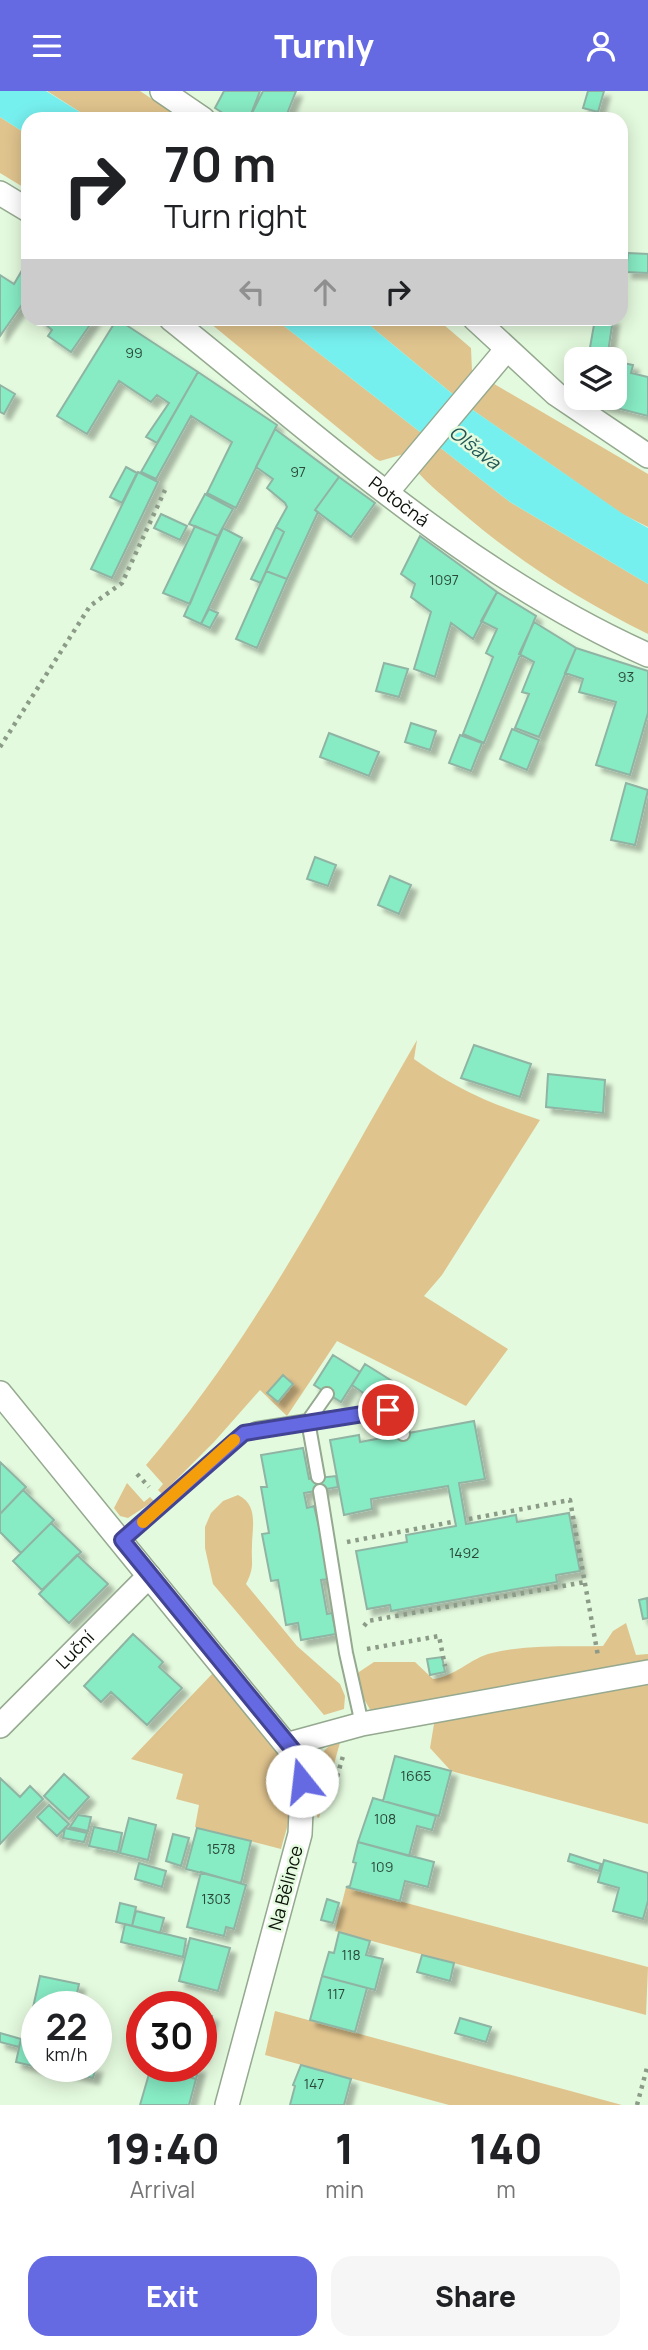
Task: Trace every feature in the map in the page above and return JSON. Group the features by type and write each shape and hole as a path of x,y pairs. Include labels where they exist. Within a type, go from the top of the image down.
{"street":[{"path":"162,91 193,112"},
{"path":"0,193 21,206"},
{"name":"Potočná","path":"180,326 387,492 533,597 592,630 648,655"},
{"path":"482,326 506,350 581,413 648,456"},
{"path":"387,492 477,381 506,350"},
{"name":"Na Bělince","path":"0,1393 289,1744 301,1773 302,1825 227,2105"},
{"name":"Luční","path":"0,1726 149,1576"},
{"path":"289,1744 362,1724 648,1672"}],"lane":[{"path":"327,1394 308,1421 346,1653 362,1724"},
{"path":"122,1540 237,1437 256,1429 388,1410 398,1414 403,1434"}],"path":[{"path":"0,747 90,606 121,583 165,491"},
{"path":"469,1519 570,1500 598,1659"},
{"path":"329,1545 452,1522"},
{"path":"346,1653 368,1621 585,1581"},
{"path":"346,1653 439,1636 445,1666"},
{"path":"637,2105 648,2064"}],"shaded area":[{"path":"47,91 140,91 172,112 80,112"},
{"path":"0,117 21,130 21,186 0,173"},
{"path":"214,326 284,326 510,502 648,584 648,634 570,591 521,559 432,487 404,454 380,461"},
{"path":"370,326 445,326 471,348 472,371 648,474 648,527 622,514 467,406"},
{"path":"417,1040 414,1059 430,1070 474,1095 540,1120 442,1275 424,1296 508,1349 466,1406 337,1341 287,1416 260,1390 214,1442 162,1494 158,1490 163,1484 146,1465 186,1416 258,1313"},
{"path":"127,1483 144,1502 150,1497 154,1501 128,1518 120,1516 114,1508"},
{"path":"238,1495 249,1505 253,1518 252,1565 246,1584 297,1646 340,1684 345,1696 344,1709 324,1715 213,1584 205,1548 205,1527 211,1513 223,1501"},
{"path":"626,1623 636,1655 648,1654 648,1663 372,1713 356,1685 359,1672 374,1662 415,1662 433,1679 441,1678 484,1655 506,1650 548,1646 603,1646 613,1631"},
{"path":"213,1673 255,1719 278,1753 286,1771 290,1812 281,1849 195,1827 199,1805 176,1799 183,1774 131,1759"},
{"path":"648,1683 648,1824 451,1771 430,1748 435,1718"},
{"path":"341,1739 319,1818 316,1782 318,1762 330,1745"},
{"path":"346,1887 648,1967 646,2015 335,1931"},
{"path":"275,2011 622,2105 449,2105 265,2055"}],"water":[{"path":"0,91 46,91 80,112 21,112 21,130 0,117"},
{"name":"Olšava","path":"284,326 370,326 467,406 623,514 648,528 648,584 510,502"}],"building":[{"path":"224,91 260,91 252,112 221,112 215,108"},
{"path":"263,91 296,91 288,112 252,112"},
{"path":"588,91 604,91 598,112 583,108"},
{"path":"628,253 648,254 648,273 628,272"},
{"path":"21,272 21,306 0,336 0,275 14,284"},
{"path":"47,326 89,326 71,352 48,336 52,330"},
{"path":"113,326 128,326 198,372 157,443 146,437 169,403 157,395 151,402 119,381 87,434 57,416"},
{"path":"594,326 612,326 609,347 590,347"},
{"path":"627,364 633,365 631,373 648,377 648,416 624,410 627,410"},
{"path":"198,372 277,425 236,508 207,493 232,442 191,416 156,479 141,472"},
{"path":"0,385 15,394 4,414 0,412"},
{"path":"275,429 339,477 315,510 318,512 287,579 266,571 284,532 276,527 287,507 267,488 273,479 256,467"},
{"path":"126,467 137,473 122,503 110,497"},
{"path":"138,472 158,482 112,578 91,569"},
{"path":"339,477 375,503 351,537 315,510"},
{"path":"205,494 233,509 218,536 189,524"},
{"path":"161,514 187,526 180,540 154,528"},
{"path":"195,526 218,536 190,604 163,593"},
{"path":"276,527 284,532 261,583 251,579"},
{"path":"223,528 242,538 201,624 184,616"},
{"path":"420,536 497,592 473,639 451,623 435,677 414,669 431,612 411,597 415,584 401,574"},
{"path":"266,571 287,579 257,648 236,639"},
{"path":"497,592 536,616 484,743 463,734 493,657 486,653 497,629 481,621"},
{"path":"209,609 218,613 210,628 201,624"},
{"path":"534,622 576,648 539,737 515,728 529,694 522,692 534,662 519,654"},
{"path":"576,648 648,671 648,713 630,775 596,765 616,702 579,692 583,679 565,673"},
{"path":"384,663 408,669 399,697 376,691"},
{"path":"411,723 436,731 430,750 405,742"},
{"path":"512,729 539,740 527,770 500,759"},
{"path":"329,733 379,752 369,776 320,757"},
{"path":"460,735 482,743 471,771 449,763"},
{"path":"626,783 648,790 635,845 611,840"},
{"path":"315,857 336,865 328,886 307,879"},
{"path":"390,876 411,885 399,914 378,905"},
{"path":"474,1045 531,1064 520,1097 461,1078"},
{"path":"548,1074 605,1080 603,1113 546,1107"},
{"path":"333,1355 360,1372 341,1402 314,1385"},
{"path":"365,1364 400,1386 390,1402 373,1391 369,1397 352,1385"},
{"path":"283,1375 293,1384 278,1402 267,1393"},
{"path":"474,1421 485,1479 459,1483 466,1524 516,1515 517,1522 569,1513 580,1571 556,1575 557,1582 391,1611 390,1605 367,1609 356,1551 407,1542 406,1535 456,1526 448,1486 371,1499 372,1509 344,1515 330,1440 359,1435 360,1442"},
{"path":"303,1448 309,1479 336,1476 338,1487 304,1493 307,1508 314,1506 325,1552 330,1579 321,1580 327,1614 332,1613 336,1634 301,1640 298,1623 286,1625 278,1580 271,1581 262,1534 269,1533 261,1487 267,1487 261,1455"},
{"path":"0,1462 26,1487 0,1514"},
{"path":"23,1490 54,1520 21,1553 0,1532 0,1514"},
{"path":"51,1523 81,1552 42,1590 13,1561"},
{"path":"77,1555 108,1584 69,1623 39,1594"},
{"path":"647,1598 648,1618 643,1619 639,1600"},
{"path":"133,1634 163,1662 159,1667 182,1688 147,1725 111,1692 101,1702 84,1686"},
{"path":"442,1657 445,1672 430,1675 427,1659"},
{"path":"395,1756 451,1771 439,1816 383,1801"},
{"path":"64,1774 89,1797 69,1819 44,1796"},
{"path":"0,1778 20,1797 30,1786 43,1799 0,1844"},
{"path":"373,1798 436,1816 432,1830 417,1826 409,1856 358,1842"},
{"path":"49,1805 69,1824 57,1836 37,1817"},
{"path":"78,1815 91,1817 88,1831 70,1827"},
{"path":"129,1818 156,1825 148,1860 120,1853"},
{"path":"94,1827 122,1833 118,1852 89,1846"},
{"path":"65,1828 87,1833 84,1842 63,1838"},
{"path":"197,1828 251,1841 241,1883 186,1869"},
{"path":"173,1834 189,1838 181,1866 166,1861"},
{"path":"358,1842 434,1862 428,1887 405,1881 400,1901 346,1887 350,1886"},
{"path":"570,1854 601,1864 599,1871 568,1861"},
{"path":"604,1860 648,1873 648,1901 643,1919 613,1911 619,1888 598,1882"},
{"path":"139,1863 166,1871 162,1887 135,1879"},
{"path":"201,1872 246,1885 234,1929 226,1927 224,1936 187,1927"},
{"path":"327,1899 339,1903 333,1923 321,1920"},
{"path":"120,1903 136,1907 132,1926 116,1922"},
{"path":"136,1911 164,1918 160,1933 132,1926"},
{"path":"125,1924 186,1939 183,1957 121,1942"},
{"path":"339,1932 370,1941 366,1955 383,1959 375,1990 322,1976 329,1952 334,1953"},
{"path":"190,1938 230,1948 218,1991 179,1981"},
{"path":"422,1955 454,1963 450,1981 417,1972"},
{"path":"40,1976 79,1984 77,1991 37,1991"},
{"path":"322,1976 367,1988 355,2032 310,2020"},
{"path":"460,2018 491,2027 486,2042 455,2033"},
{"path":"0,2033 21,2039 19,2047 0,2042"},
{"path":"21,2039 21,2063 16,2062"},
{"path":"301,2065 351,2079 344,2105 290,2105 295,2086 293,2085"},
{"path":"147,2082 195,2082 189,2105 140,2105"}],"slow traffic":[{"path":"143,1522 234,1440"}],"route":[{"path":"302,1781 294,1751 122,1540 244,1433 388,1410"}]}
